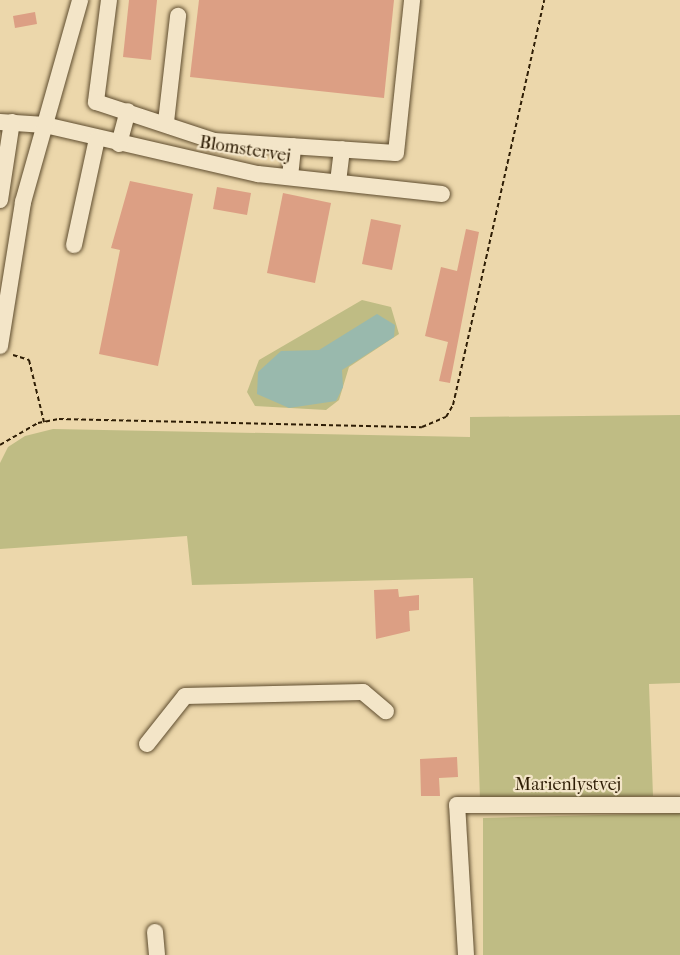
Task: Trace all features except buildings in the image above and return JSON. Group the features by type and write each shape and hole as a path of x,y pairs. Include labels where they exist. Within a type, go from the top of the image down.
{"street":[{"path":"4,350 23,202 80,0"},
{"path":"109,0 96,102 166,122 214,141 396,153 412,0"},
{"path":"166,122 178,16"},
{"path":"119,144 128,111"},
{"path":"0,200 6,122"},
{"name":"Blomstervej","path":"6,122 45,125 211,167 442,194"},
{"path":"74,245 97,139"},
{"path":"211,167 214,141"},
{"path":"290,177 293,146"},
{"path":"338,182 342,149"},
{"path":"147,744 185,696 363,692 386,711"},
{"name":"Marienlystvej","path":"466,955 457,805 680,805"},
{"path":"155,933 157,955"}],"path":[{"path":"0,445 44,422 422,427 446,417 453,405 544,0"},
{"path":"4,350 29,360 44,422"}],"shaded area":[{"path":"362,300 391,307 399,334 349,367 339,400 326,410 255,406 247,392 259,360"},
{"path":"377,314 395,325 394,337 342,370 343,387 336,401 289,408 257,394 258,372 281,351 319,350"},
{"path":"680,415 680,683 649,684 653,796 480,800 473,578 192,585 187,536 0,549 0,463 8,447 25,436 53,429 470,437 470,417"},
{"path":"680,813 680,955 483,955 483,818"}]}
